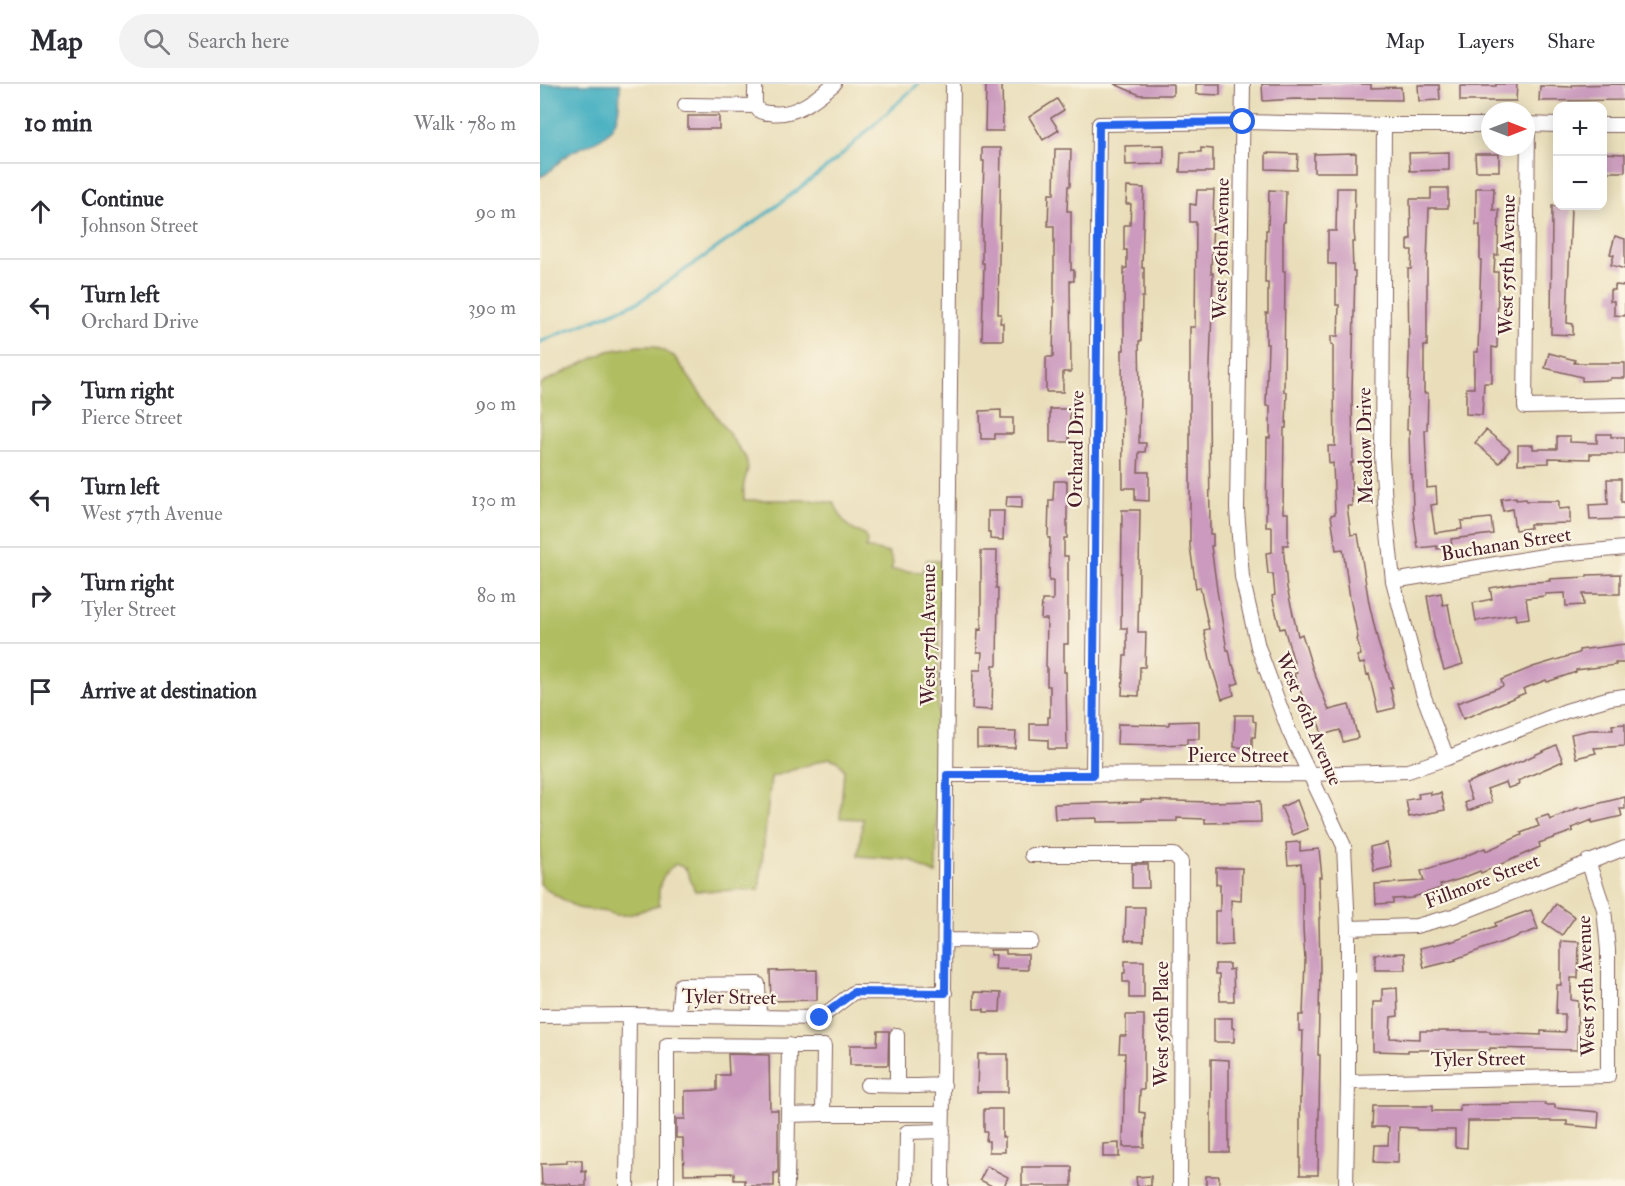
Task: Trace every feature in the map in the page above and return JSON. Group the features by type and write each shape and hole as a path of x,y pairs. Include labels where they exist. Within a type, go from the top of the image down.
{"street":[{"path":"755,84 757,109 774,114 799,110 834,84"},
{"name":"West 57th Avenue","path":"942,1186 952,84"},
{"name":"West 56th Avenue","path":"1243,84 1237,509 1242,577 1258,646 1289,731 1344,846 1348,928 1346,1186"},
{"path":"685,105 756,106"},
{"path":"1243,122 1481,125"},
{"name":"Orchard Drive","path":"1093,775 1099,124 1243,122"},
{"path":"1535,124 1553,124"},
{"name":"Meadow Drive","path":"1384,125 1382,456 1385,504 1393,581 1424,697 1447,758"},
{"path":"1607,125 1625,125"},
{"name":"West 55th Avenue","path":"1527,156 1525,407 1625,405"},
{"name":"Buchanan Street","path":"1393,581 1550,555 1625,548"},
{"name":"Pierce Street","path":"947,775 1310,774 1408,771 1566,711 1625,696"},
{"name":"Fillmore Street","path":"1348,928 1416,926 1454,916 1625,848"},
{"name":"West 56th Place","path":"1032,855 1174,855 1181,862 1180,1186"},
{"name":"West 55th Avenue","path":"1588,861 1604,909 1608,951 1608,1076"},
{"path":"945,940 1031,941"},
{"path":"678,1016 681,985 758,984 759,1017"},
{"name":"Tyler Street","path":"540,1017 629,1015 820,1018 854,992 945,993"},
{"path":"627,1186 629,1015"},
{"path":"897,1035 897,1085"},
{"path":"667,1186 667,1045 824,1046 823,1114"},
{"path":"787,1186 789,1045"},
{"name":"Tyler Street","path":"1348,1082 1608,1076"},
{"path":"867,1085 944,1085"},
{"path":"906,1114 906,1186"},
{"path":"788,1115 943,1114"},
{"path":"907,1132 943,1131"}],"green space":[{"path":"654,346 674,356 746,458 748,470 744,486 744,500 810,500 834,503 848,526 863,533 867,541 866,548 889,553 893,563 891,570 922,572 927,560 940,561 936,874 911,860 858,856 863,819 840,818 844,770 838,761 829,758 771,777 759,890 695,891 686,869 676,864 663,877 659,887 660,905 628,915 616,915 577,908 540,884 540,384 608,351"}],"water":[{"path":"540,84 620,84 620,98 616,120 609,132 577,149 540,177"}],"building":[{"path":"986,84 1002,84 1003,131 985,131"},
{"path":"1114,84 1173,84 1173,95 1140,95"},
{"path":"1196,84 1220,84 1220,95 1196,94"},
{"path":"1262,84 1371,84 1371,88 1401,87 1402,100 1263,101"},
{"path":"1496,84 1517,84 1516,101 1460,101 1460,86 1496,86"},
{"path":"1625,84 1625,100 1539,101 1540,86"},
{"path":"1418,85 1439,85 1440,100 1419,101"},
{"path":"1057,99 1064,110 1051,118 1059,130 1043,140 1029,117"},
{"path":"688,116 719,116 719,129 688,129"},
{"path":"1164,145 1164,164 1126,165 1125,146"},
{"path":"982,148 1001,148 998,314 1001,314 1000,323 1003,323 1003,340 982,340 984,161 982,161"},
{"path":"1201,148 1213,149 1213,172 1180,172 1181,152 1201,152"},
{"path":"1055,149 1071,149 1067,211 1071,211 1071,270 1074,270 1074,281 1070,281 1071,372 1063,372 1063,392 1046,392 1046,357 1053,357 1054,226 1048,226 1049,194 1054,194"},
{"path":"1449,152 1449,170 1410,171 1409,153"},
{"path":"1266,153 1298,154 1297,170 1266,169"},
{"path":"1356,153 1356,172 1314,172 1314,154"},
{"path":"1607,153 1625,154 1625,172 1607,172"},
{"path":"1475,154 1499,156 1499,171 1476,171"},
{"path":"1127,187 1144,188 1142,268 1144,268 1144,297 1142,297 1141,341 1139,341 1139,443 1146,443 1145,452 1139,452 1138,472 1149,472 1149,501 1135,500 1135,488 1123,488 1122,350 1124,350 1124,268 1127,268 1124,225 1130,225 1131,204 1126,204"},
{"path":"1337,188 1355,188 1355,242 1352,242 1353,271 1355,271 1352,506 1347,506 1351,535 1358,534 1369,603 1378,642 1393,688 1390,688 1395,708 1378,712 1369,674 1367,675 1364,663 1360,664 1357,656 1361,655 1343,549 1336,550 1331,515 1335,514 1333,463 1329,464 1328,446 1335,446 1331,336 1338,336 1339,305 1336,305 1336,264 1328,264 1328,231 1336,231"},
{"path":"1431,188 1448,188 1448,208 1429,208 1424,393 1428,393 1427,430 1425,430 1427,488 1436,487 1437,504 1431,505 1435,533 1462,529 1461,521 1491,518 1493,534 1451,539 1452,547 1437,549 1437,546 1418,548 1413,511 1412,474 1410,474 1409,430 1407,430 1408,269 1411,269 1412,250 1408,250 1408,239 1411,239 1410,199 1431,199"},
{"path":"1476,188 1494,188 1493,210 1499,210 1498,255 1495,255 1494,272 1498,272 1497,348 1492,347 1492,383 1484,383 1482,415 1466,414 1466,388 1474,388 1474,352 1478,352 1481,260 1480,225 1476,225"},
{"path":"1197,190 1214,190 1209,392 1210,534 1213,534 1213,546 1211,546 1227,650 1229,650 1239,683 1232,685 1234,695 1222,699 1211,664 1204,630 1209,629 1200,587 1196,588 1190,546 1190,327 1195,327 1196,222 1190,222 1190,204 1196,205"},
{"path":"1269,190 1286,191 1285,222 1283,222 1283,271 1285,271 1284,392 1287,392 1286,428 1284,428 1283,513 1288,513 1288,545 1283,545 1287,588 1298,636 1302,634 1329,710 1349,705 1358,738 1343,742 1340,730 1322,735 1315,709 1308,711 1294,674 1297,673 1284,628 1280,629 1272,596 1275,595 1273,574 1268,574 1266,553 1272,552 1272,527 1266,527 1267,438 1270,438 1270,406 1266,406 1268,283 1265,283"},
{"path":"1553,206 1553,210 1571,210 1567,323 1573,324 1573,335 1551,334"},
{"path":"1615,236 1625,239 1625,269 1611,265 1614,255 1610,254"},
{"path":"1615,285 1625,286 1625,316 1614,315 1614,301 1610,301 1610,290 1615,290"},
{"path":"1549,353 1575,360 1574,363 1625,363 1625,378 1582,381 1582,377 1545,368"},
{"path":"1050,409 1070,409 1069,442 1050,442"},
{"path":"1001,410 1001,418 1013,418 1013,434 995,434 995,439 981,439 980,411"},
{"path":"1486,430 1510,450 1499,463 1475,443"},
{"path":"1597,434 1625,437 1625,454 1590,454 1590,459 1549,458 1549,463 1518,464 1518,445 1533,445 1533,449 1557,449 1557,436 1570,436 1570,442 1597,443"},
{"path":"1607,479 1621,479 1621,502 1625,502 1625,519 1590,520 1589,505 1608,504"},
{"path":"1054,481 1067,481 1067,538 1064,538 1064,556 1068,556 1068,644 1064,644 1064,672 1066,672 1067,749 1048,749 1048,740 1030,739 1030,724 1048,724 1048,717 1050,717 1050,686 1047,686 1046,666 1047,619 1041,619 1042,600 1053,600 1053,581 1049,581 1050,538 1048,538 1049,500 1053,500"},
{"path":"1007,496 1022,496 1022,508 1006,507"},
{"path":"1516,497 1516,500 1559,501 1559,509 1570,508 1570,523 1530,524 1530,528 1515,530 1512,509 1503,511 1501,499"},
{"path":"1122,510 1140,510 1138,632 1146,632 1145,667 1140,667 1139,696 1122,695 1124,656 1127,656 1127,628 1121,628"},
{"path":"988,511 1004,511 1003,540 990,539"},
{"path":"981,551 997,551 997,665 993,665 992,710 972,709 973,670 981,670 982,652 977,652 978,629 981,630"},
{"path":"1620,574 1620,594 1583,594 1584,605 1566,606 1565,593 1545,594 1545,596 1526,598 1529,618 1516,620 1515,614 1476,621 1473,603 1492,599 1490,588 1550,581 1549,579"},
{"path":"1441,593 1443,605 1448,604 1455,642 1463,664 1444,670 1434,637 1427,596"},
{"path":"1625,644 1625,663 1576,670 1576,672 1547,682 1546,680 1523,689 1525,693 1463,719 1457,703 1503,686 1501,680 1533,667 1579,653 1579,650"},
{"path":"1235,715 1253,715 1253,721 1256,722 1252,748 1234,747"},
{"path":"1199,721 1199,739 1187,739 1187,744 1117,744 1118,724 1169,725 1169,722"},
{"path":"1625,724 1625,746 1594,748 1596,753 1576,758 1571,734 1590,730 1613,730 1612,725"},
{"path":"977,731 1016,732 1015,748 977,747"},
{"path":"1556,745 1563,761 1518,781 1519,785 1508,788 1506,782 1487,789 1492,802 1468,811 1465,803 1472,800 1466,783"},
{"path":"1430,792 1431,795 1441,793 1445,810 1409,817 1406,800 1419,798 1418,794"},
{"path":"1625,797 1625,809 1620,809 1622,816 1592,823 1592,820 1572,828 1573,831 1539,843 1540,847 1481,873 1480,871 1440,885 1441,888 1413,898 1393,899 1393,903 1376,904 1375,884 1424,881 1421,871 1485,848 1486,851 1522,835 1521,833 1539,826 1536,819 1548,815 1550,820 1580,807"},
{"path":"1141,800 1260,801 1261,822 1205,823 1205,819 1177,818 1177,821 1097,822 1097,818 1055,819 1054,804 1141,802"},
{"path":"1297,800 1308,829 1293,835 1281,807"},
{"path":"1300,842 1300,851 1319,849 1322,877 1319,877 1318,1175 1300,1175 1303,1031 1299,1031 1299,1015 1303,1015 1305,960 1303,885 1301,864 1288,865 1286,843"},
{"path":"1387,843 1392,867 1374,871 1370,847"},
{"path":"1132,864 1148,864 1149,888 1132,888"},
{"path":"1216,868 1242,868 1241,901 1231,900 1232,945 1215,946 1215,911 1220,911 1220,884 1216,884"},
{"path":"1556,904 1575,917 1562,935 1543,922"},
{"path":"1126,907 1145,907 1144,941 1125,940"},
{"path":"1531,910 1538,929 1456,960 1424,968 1420,948 1451,942 1496,926 1495,923"},
{"path":"1561,941 1579,942 1578,978 1571,978 1571,1000 1578,1001 1577,1050 1490,1048 1490,1050 1373,1051 1373,1002 1382,1002 1382,989 1397,988 1398,1016 1391,1017 1390,1038 1420,1039 1420,1031 1490,1031 1490,1033 1541,1035 1541,1031 1565,1032 1565,1014 1556,1014 1557,985 1561,985"},
{"path":"990,950 1006,950 1006,954 1028,954 1028,970 995,969 996,955 990,955"},
{"path":"1405,953 1406,970 1375,970 1375,954"},
{"path":"1125,961 1144,961 1144,998 1129,998 1129,982 1123,982"},
{"path":"1215,964 1229,964 1229,970 1233,969 1234,1001 1220,1001 1219,975 1215,975"},
{"path":"817,970 817,1000 771,1001 770,971"},
{"path":"974,992 1001,993 1000,1012 984,1012 984,1009 974,1009"},
{"path":"1126,1015 1144,1015 1144,1090 1140,1090 1139,1112 1145,1113 1144,1147 1123,1147 1125,1053 1119,1053 1120,1036 1126,1036"},
{"path":"1214,1018 1232,1018 1234,1042 1214,1042"},
{"path":"878,1031 889,1031 888,1065 850,1065 850,1045 877,1045"},
{"path":"728,1054 769,1055 770,1110 778,1110 778,1173 774,1173 774,1186 745,1186 745,1180 734,1180 734,1173 684,1174 683,1138 676,1138 676,1119 685,1119 685,1091 717,1090 717,1075 729,1075"},
{"path":"978,1054 1008,1054 1008,1092 977,1092"},
{"path":"1211,1059 1229,1060 1229,1152 1211,1152"},
{"path":"1545,1103 1545,1105 1555,1105 1555,1108 1599,1112 1598,1128 1567,1125 1567,1121 1468,1121 1467,1148 1455,1147 1455,1130 1417,1130 1416,1128 1399,1127 1398,1163 1374,1162 1375,1145 1388,1145 1389,1127 1372,1127 1373,1106 1432,1106 1432,1111 1460,1111 1460,1105"},
{"path":"984,1109 1002,1109 1002,1137 1005,1137 1005,1152 989,1152 989,1141 986,1141 987,1132 984,1132"},
{"path":"1119,1143 1119,1157 1103,1157 1103,1144"},
{"path":"567,1160 582,1160 582,1172 586,1171 586,1186 542,1185 541,1164 567,1163"},
{"path":"987,1166 1008,1177 1004,1186 992,1186 980,1180"},
{"path":"1022,1167 1072,1167 1072,1186 1022,1186"},
{"path":"1151,1176 1151,1186 1137,1186 1136,1177"},
{"path":"1206,1176 1219,1176 1219,1186 1206,1186"}],"waterway":[{"path":"540,342 640,301 770,211 837,159 918,84"}],"route":[{"path":"820,1018 854,992 945,993 947,775 1093,775 1099,124 1243,122"}]}
